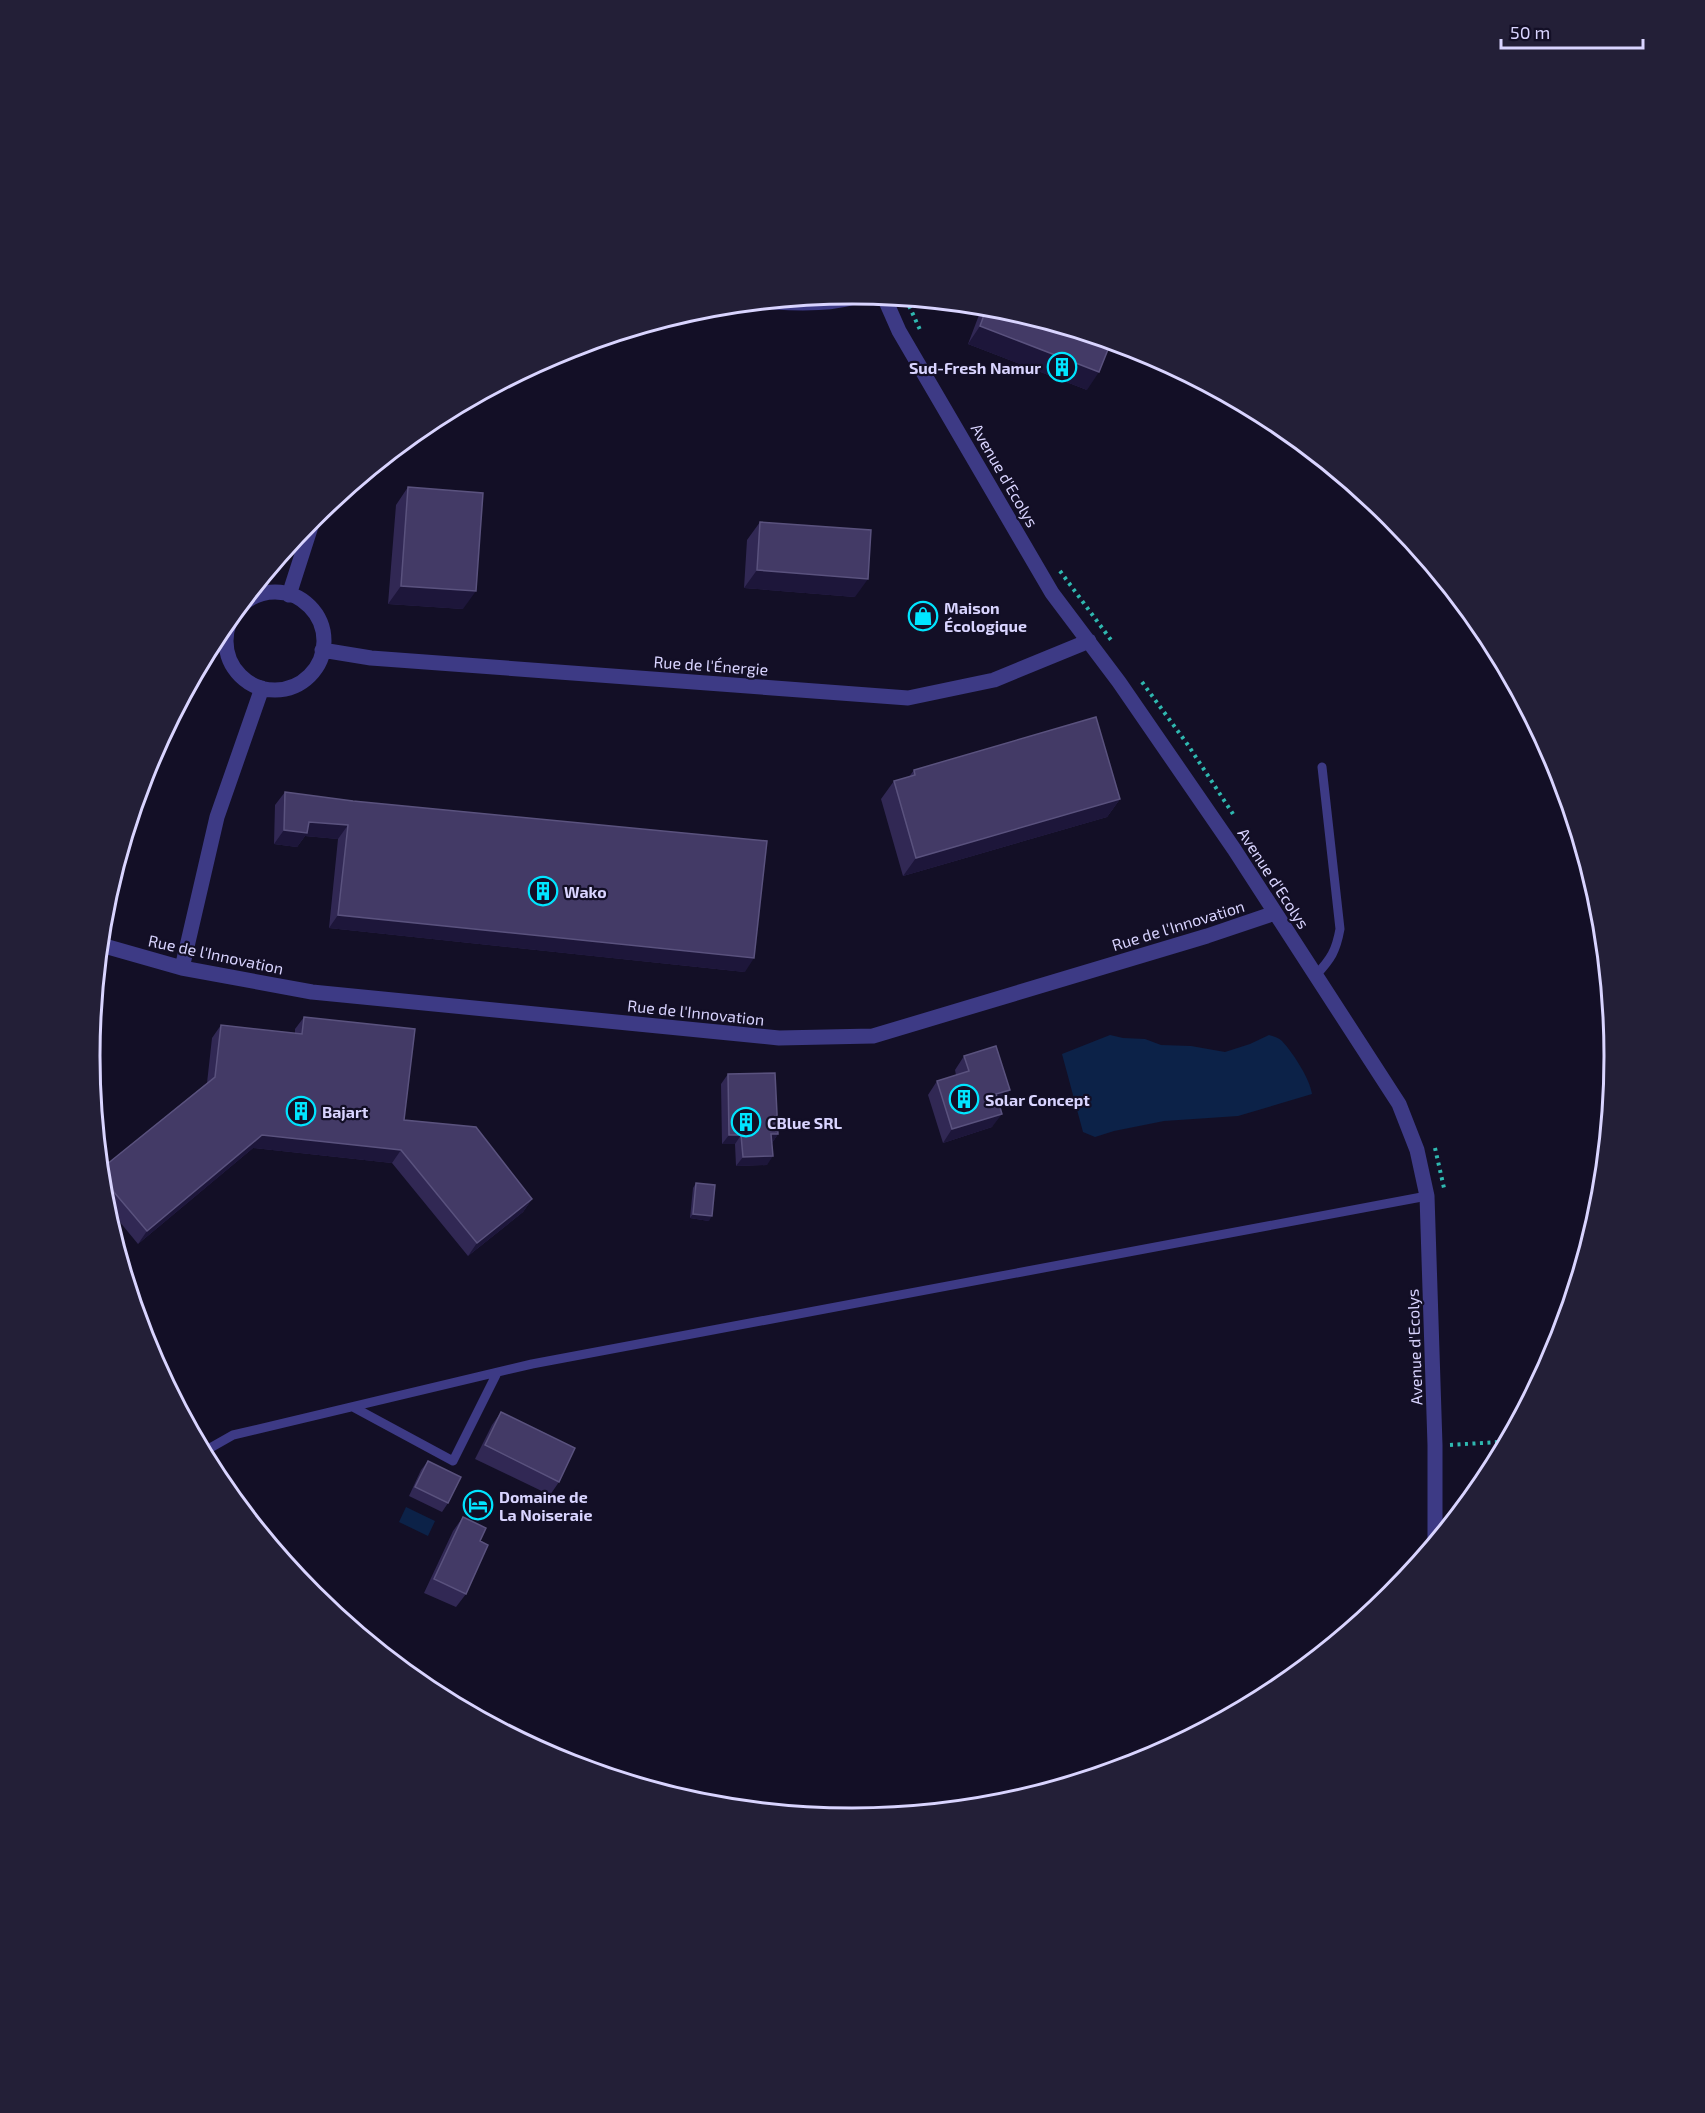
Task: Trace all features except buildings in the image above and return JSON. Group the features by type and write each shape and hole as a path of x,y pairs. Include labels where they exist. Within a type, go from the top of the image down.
{"street":[{"name":"Avenue d'Ecolys","path":"888,305 906,343 1052,593 1089,641 1234,849 1399,1104 1417,1150 1427,1196 1435,1445 1435,1531"},
{"path":"289,595 307,540"},
{"path":"226,640 231,661 244,679 262,688 281,690 299,684 314,671 322,650 323,634 317,617 305,603 289,595 272,593 257,597"},
{"name":"Rue de l'Énergie","path":"322,650 371,658 908,698 994,680 1089,641"},
{"path":"182,968 217,817 262,688"},
{"name":"Rue de l'Innovation","path":"109,947 182,968 312,992 778,1038 873,1036 1207,936 1275,913"}],"lane":[{"path":"1316,975 1336,949 1340,929 1322,768"},
{"path":"211,1448 233,1436 532,1364 1427,1196"},
{"path":"353,1407 453,1461 497,1373"}],"path":[{"path":"1435,1445 1498,1442"}],"water":[{"path":"1110,1035 1145,1039 1161,1045 1191,1046 1225,1052 1271,1035 1281,1040 1291,1052 1305,1074 1312,1094 1238,1116 1164,1121 1095,1137 1083,1132 1062,1054"},
{"path":"406,1507 435,1521 428,1536 399,1522"}],"place":[{"name":"Sud-Fresh Namur","path":"1062,367"},
{"name":"Maison Écologique","path":"923,616"},
{"name":"Wako","path":"543,891"},
{"name":"Solar Concept","path":"964,1099"},
{"name":"Bajart","path":"301,1111"},
{"name":"CBlue SRL","path":"746,1122"},
{"name":"Domaine de La Noiseraie","path":"478,1505"}]}
